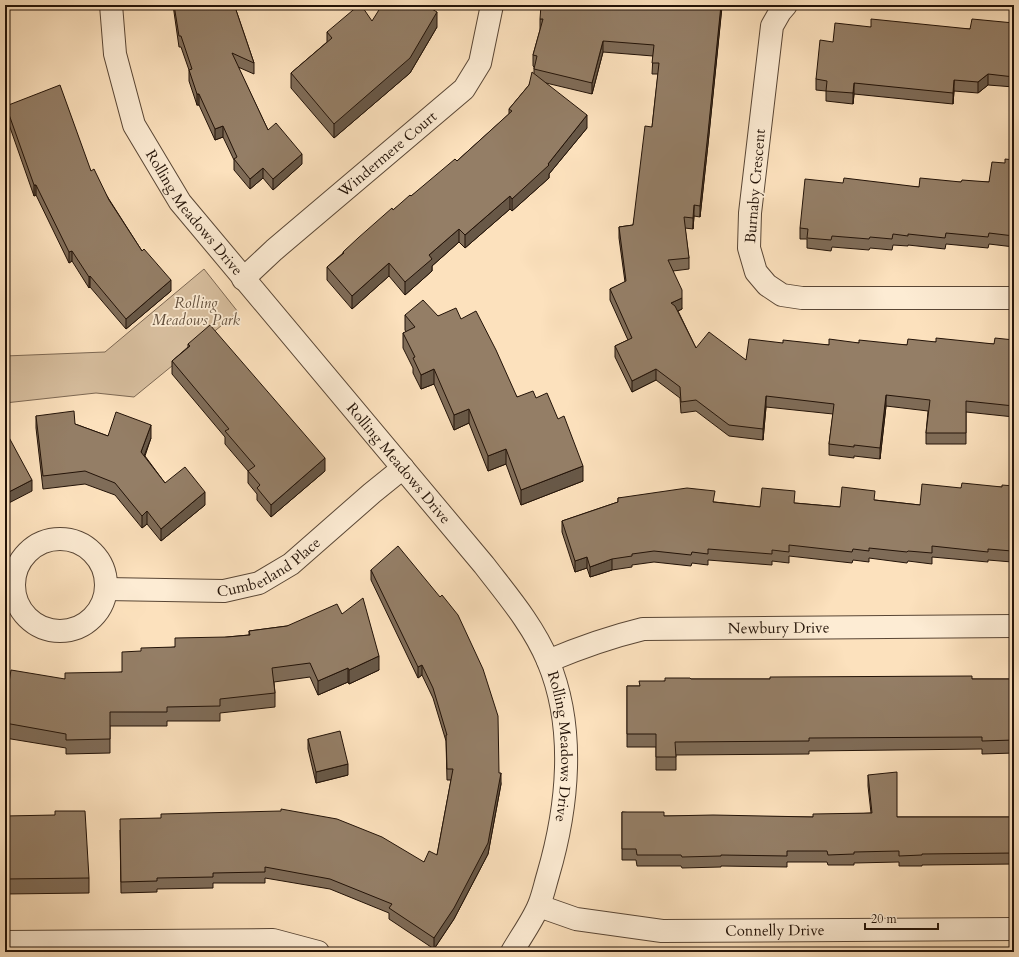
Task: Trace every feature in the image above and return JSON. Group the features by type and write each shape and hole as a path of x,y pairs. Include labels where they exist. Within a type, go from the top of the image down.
{"street":[{"name":"Rolling Meadows Drive","path":"111,5 115,54 134,125 180,202 484,565 512,600 533,632 548,661 561,701 565,742 565,797 556,846 539,906 512,952"},
{"name":"Windermere Court","path":"243,279 274,250 464,89 480,63 492,5"},
{"name":"Burnaby Crescent","path":"786,5 772,26 750,213 749,248 756,272 767,285 782,295 802,298 1014,298"},
{"name":"Cumberland Place","path":"106,589 224,591 258,583 291,564 403,468"},
{"path":"54,538 70,539 85,545 97,556 105,573 106,589 98,612 87,622 72,630 63,631 47,630 32,622 20,609 14,594 13,586 16,569 28,550 38,543 54,538"},
{"name":"Newbury Drive","path":"548,661 583,646 643,628 1014,626"},
{"name":"Connelly Drive","path":"539,906 576,918 662,931 1014,930"},
{"path":"5,942 273,940 318,952"}],"green space":[{"name":"Rolling Meadows Park","path":"204,269 238,312 134,397 96,393 5,403 5,356 105,352"}],"building":[{"path":"174,5 235,5 254,63 232,53 268,130 276,123 302,154 273,179 263,168 250,179 234,159 237,157 223,126 215,129 199,94 197,94 189,70 192,69 181,36 179,36"},
{"path":"359,5 361,5 372,21 382,5 425,5 437,12 410,58 334,124 291,73 332,38 327,32"},
{"path":"541,5 721,5 700,206 694,205 693,218 684,217 689,258 668,260 682,290 682,298 671,303 675,306 696,348 709,332 746,360 749,339 783,343 783,340 829,345 829,339 859,343 859,340 907,345 908,339 936,342 936,338 994,344 995,338 1014,340 1014,406 966,401 966,433 926,433 930,400 886,395 880,448 854,445 854,447 829,444 834,404 766,396 763,429 729,425 696,400 681,402 680,387 656,369 632,381 615,346 632,338 610,289 626,281 619,227 633,225 645,126 652,127 659,63 652,63 654,45 603,41 592,83 534,69 537,56 533,55 543,19 540,19"},
{"path":"871,19 970,29 972,19 1014,23 1014,77 988,74 978,82 954,80 953,93 854,83 853,93 826,91 827,81 816,79 820,40 833,42 835,23 871,27"},
{"path":"532,72 587,115 548,164 549,165 512,199 510,196 465,235 459,229 429,255 432,259 405,282 389,263 352,296 327,267 392,208 393,210 455,159 457,161 512,111 509,109 529,85"},
{"path":"60,85 91,171 94,169 109,200 142,251 144,249 171,280 126,319 90,276 89,277 72,251 69,252 36,185 34,185 6,106"},
{"path":"1005,159 1014,160 1014,236 989,233 988,237 946,233 945,238 893,234 892,239 832,236 831,240 807,238 808,229 800,228 805,179 843,183 844,178 919,187 920,178 961,182 962,180 989,182 992,162 1005,163"},
{"path":"423,300 438,316 456,308 461,319 476,311 496,350 517,397 533,391 536,398 547,393 558,419 564,416 583,466 521,490 506,449 488,456 469,409 454,415 434,369 421,375 413,358 415,357 403,333 415,327 405,315"},
{"path":"210,325 325,458 271,505 257,488 260,485 248,471 255,466 225,431 229,429 172,361 190,346 188,344"},
{"path":"74,411 75,424 108,436 116,412 151,425 141,452 165,483 185,467 205,492 161,529 147,511 142,516 115,483 85,471 43,476 36,416"},
{"path":"5,430 32,480 5,494"},
{"path":"962,483 1002,487 1002,485 1014,486 1014,547 1013,546 1012,551 988,549 988,552 932,546 932,553 869,548 869,551 853,549 852,552 789,545 789,552 772,550 772,554 708,549 708,554 692,552 691,555 654,551 612,559 590,567 587,557 575,561 562,521 618,502 618,498 687,488 715,491 713,502 760,507 762,488 795,491 794,503 840,507 842,487 875,491 874,500 920,505 922,484 961,488"},
{"path":"398,546 440,597 442,595 458,615 483,669 498,716 499,773 501,773 488,843 454,908 434,938 389,908 392,904 330,879 265,867 265,872 213,873 213,877 157,878 157,881 121,882 120,819 161,818 161,814 281,811 281,809 337,819 382,837 424,862 429,851 437,855 453,769 447,769 447,735 433,688 422,665 418,667 371,570"},
{"path":"363,598 379,656 349,670 348,668 318,681 310,663 272,668 275,693 220,699 220,706 167,707 167,712 110,712 110,739 66,740 66,734 5,723 8,702 6,701 11,670 65,679 65,673 122,672 122,652 141,651 141,648 175,647 175,638 250,635 249,631 287,626 337,604 342,614"},
{"path":"972,676 972,679 1011,679 1011,676 1014,676 1014,740 982,741 982,737 809,738 809,741 675,742 676,757 656,757 656,734 627,734 627,686 640,686 639,681 665,681 665,678 770,679 770,677"},
{"path":"340,731 348,764 316,772 308,739"},
{"path":"897,772 897,817 1014,817 1014,853 922,854 899,856 899,851 854,852 854,854 828,855 827,851 787,851 787,856 721,855 682,857 681,855 637,855 636,849 622,849 622,812 664,812 664,816 713,815 813,817 813,814 872,813 868,775"},
{"path":"55,811 85,811 89,878 5,879 5,816 55,815"}]}
